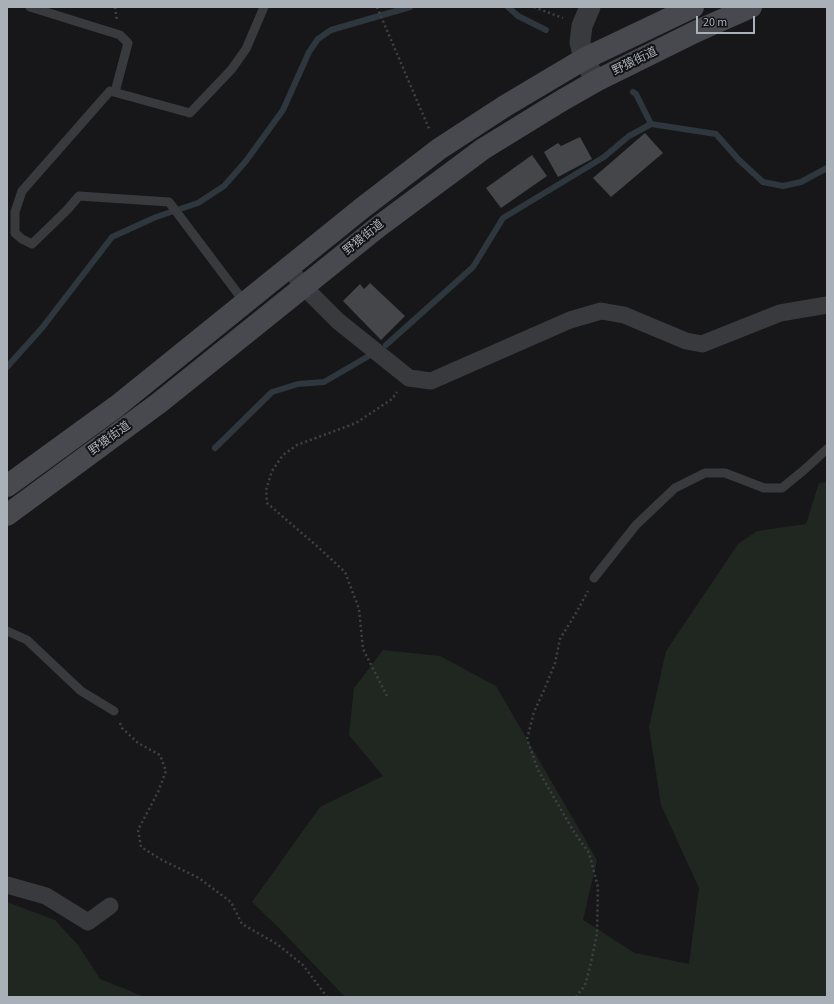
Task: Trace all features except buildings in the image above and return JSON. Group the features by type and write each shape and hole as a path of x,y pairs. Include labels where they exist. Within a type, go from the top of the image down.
{"main road":[{"name":"野猿街道","path":"7,486 117,406 400,178 439,149 505,106 584,59 656,23 693,7"},
{"name":"野猿街道","path":"7,515 159,403 378,227 460,166 510,132 596,81 695,32 751,7"}],"street":[{"path":"590,7 582,26 580,42 584,59 596,81"},
{"path":"289,268 304,287 338,321 409,378 431,381 570,320 600,311 624,314 686,341 702,344 780,313 827,305"},
{"path":"7,885 46,896 88,922 110,906"}],"lane":[{"path":"30,7 120,34 128,43 115,92"},
{"path":"245,303 169,202 79,196 67,210 32,244 15,233 15,212 22,191 110,91 190,113 231,70 246,49 264,7"},
{"path":"594,578 636,525 675,488 705,473 725,473 764,488 782,488 827,449"},
{"path":"7,631 27,640 81,691 114,711"}],"path":[{"path":"377,7 424,119 439,149"},
{"path":"534,7 582,26"},
{"path":"387,696 363,649 358,609 344,572 318,547 267,503 266,490 272,471 283,455 297,446 356,423 392,399 409,378"},
{"path":"576,997 585,985 592,960 597,934 598,888 589,853 574,832 538,770 527,739 534,712 555,663 560,639 576,613 594,578"},
{"path":"114,711 122,728 138,743 160,755 166,771 158,792 138,830 141,847 162,860 199,878 231,902 242,924 277,944 303,965 326,997"}],"shaded area":[{"path":"827,482 827,997 345,997 252,902 320,807 383,776 349,735 354,688 383,650 440,656 496,686 597,860 583,920 635,953 689,964 699,888 661,805 649,727 666,651 738,544 757,531 806,524 819,483"},
{"path":"7,902 55,920 78,945 100,979 145,997 7,997"}],"waterway":[{"path":"7,367 42,328 112,237 156,217 198,203 224,186 246,161 283,110 309,52 318,39 331,30 410,7"},
{"path":"508,7 518,16 546,30"},
{"path":"633,92 636,94 651,124 716,134 739,160 763,182 783,186 801,182 827,168"},
{"path":"386,345 473,267 503,218 604,157 629,136 651,124"},
{"path":"215,448 272,392 298,384 324,382 367,357"}]}
